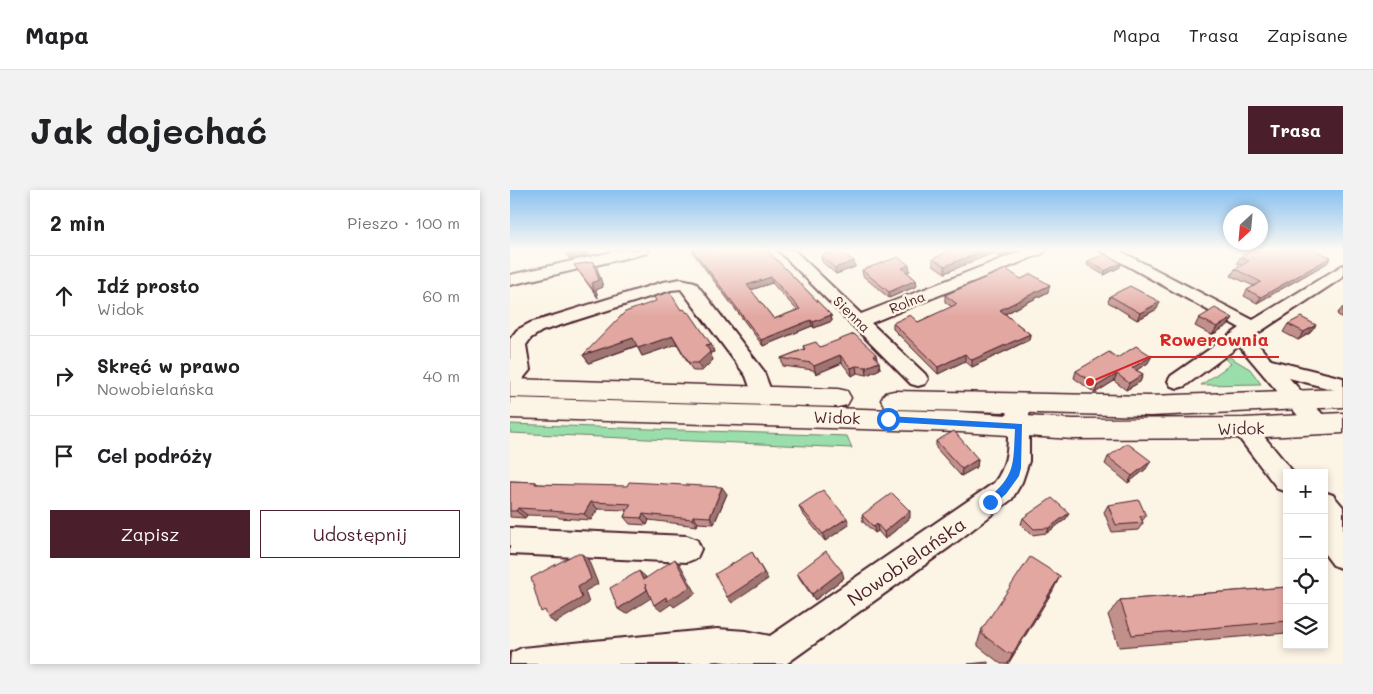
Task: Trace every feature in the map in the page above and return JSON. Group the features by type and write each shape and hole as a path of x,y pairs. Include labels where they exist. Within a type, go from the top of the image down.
{"main road":[{"name":"Widok","path":"510,388 762,396 1018,415 1092,429 1255,428 1331,424"},
{"name":"Widok","path":"510,408 906,420 1150,406 1343,398"}],"street":[{"path":"510,280 540,272"},
{"name":"Sienna","path":"808,272 918,379"},
{"name":"Rolna","path":"859,321 982,272"},
{"path":"1144,272 1248,332"},
{"path":"1178,381 1248,332 1340,274"},
{"path":"510,381 520,370 516,344 524,334 536,327 669,285 680,284 689,286 756,375 762,396"},
{"path":"1248,332 1251,350 1297,400 1331,424"},
{"path":"1265,365 1287,369 1332,384 1343,385"},
{"name":"Nowobielańska","path":"771,660 1003,491 1010,484 1017,468 1018,415"},
{"path":"1255,428 1296,469"},
{"path":"1255,428 1283,475"},
{"path":"1328,508 1343,526"},
{"path":"1328,537 1343,556"},
{"path":"510,541 686,549"},
{"path":"522,664 717,645 746,647 771,660"}],"green space":[{"path":"1226,355 1250,369 1261,384 1201,385 1231,364 1224,358"},
{"path":"510,424 847,436 852,448 510,433"}],"building":[{"path":"579,272 596,272 599,280 592,283 594,291"},
{"path":"710,272 789,272 831,315 813,322 811,320 761,340","holes":["771,277 800,309 774,319 747,285"]},
{"path":"865,272 907,272 916,280 889,292"},
{"path":"999,272 1011,272 1021,279 1031,274 1050,285 1000,310 1030,334 972,360 965,354 938,367 893,323 910,315 918,322 957,304 945,295"},
{"path":"1241,272 1305,272 1261,297 1247,290 1261,282"},
{"path":"1130,286 1160,302 1140,313 1110,296"},
{"path":"670,292 681,310 684,309 687,313 689,312 711,344 706,345 710,352 698,363 689,363 673,336 638,348 633,338 583,355 625,312 656,301 654,297"},
{"path":"1215,308 1233,318 1217,327 1199,318"},
{"path":"1301,317 1316,325 1304,332 1288,324"},
{"path":"854,334 876,354 874,355 879,362 866,367 856,366 851,368 840,355 814,366 811,363 781,358 805,349 803,346 816,342 820,347"},
{"path":"1136,346 1152,356 1132,368 1143,374 1129,383 1117,374 1097,386 1076,371 1109,352 1117,358"},
{"path":"954,431 978,459 962,469 936,441"},
{"path":"1127,443 1151,461 1132,476 1108,457"},
{"path":"510,481 536,482 535,484 627,486 629,482 722,487 710,517 693,516 692,519 643,514 641,518 624,517 631,504 591,502 584,514 518,508 516,511 510,511"},
{"path":"823,490 847,518 823,534 799,506"},
{"path":"892,493 910,511 884,532 877,524 874,527 862,515"},
{"path":"1052,498 1069,513 1049,528 1034,529 1023,518"},
{"path":"1139,500 1146,516 1140,516 1143,523 1116,525 1108,505"},
{"path":"826,551 842,571 812,594 797,573"},
{"path":"752,552 764,573 727,597 715,574"},
{"path":"575,554 582,554 591,579 578,587 582,598 548,618 545,610 541,612 531,578"},
{"path":"1030,557 1060,576 1013,653 1007,653 982,634 982,629"},
{"path":"675,559 690,587 667,601 666,597 654,605 645,584 647,590 618,609 610,588 639,571 643,580"},
{"path":"1283,587 1283,621 1132,635 1120,600"},
{"path":"988,662 988,664 968,664"}],"place":[{"name":"Rowerownia","path":"1090,382"}],"route":[{"path":"888,419 1019,426 1017,468 1014,476 1010,484 990,502"}]}
